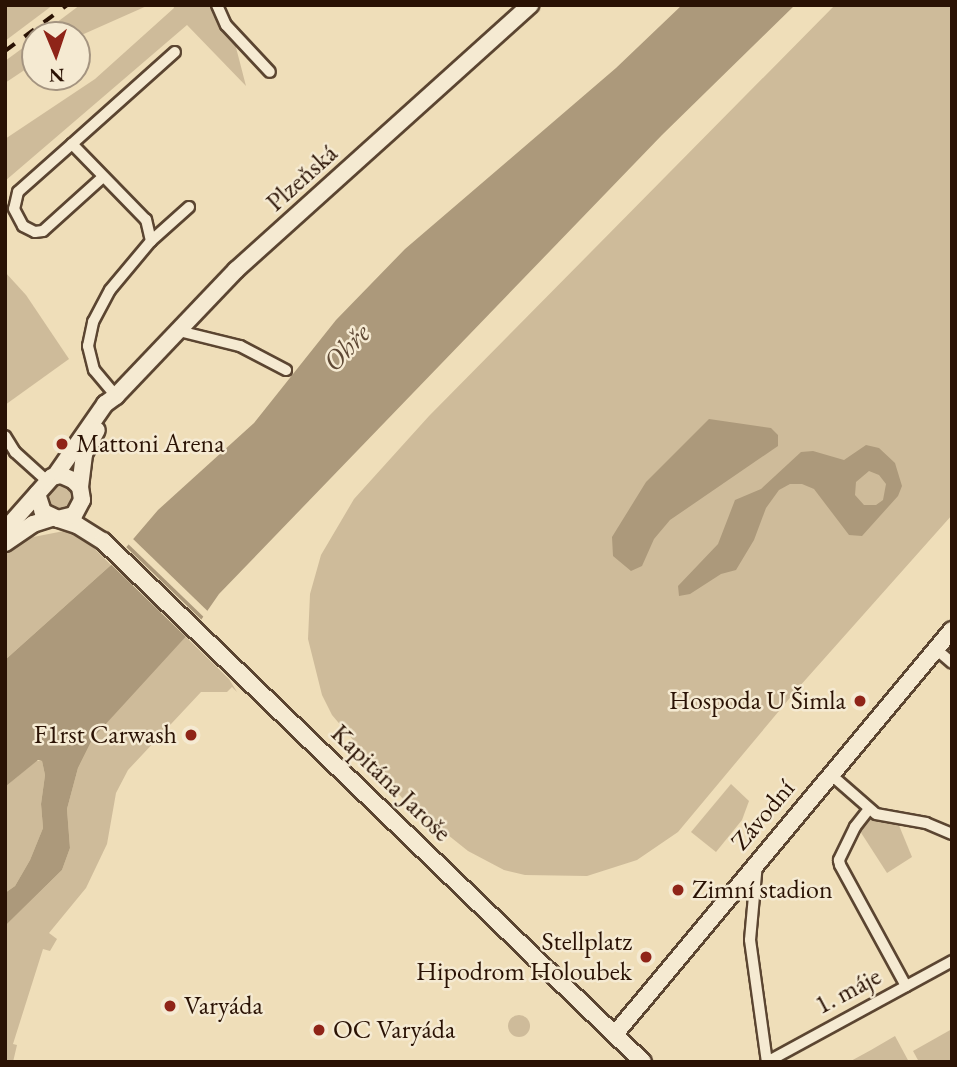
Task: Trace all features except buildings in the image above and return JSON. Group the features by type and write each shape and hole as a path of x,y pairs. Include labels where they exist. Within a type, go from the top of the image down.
{"street":[{"path":"217,5 226,25 270,72"},
{"name":"Plzeňská","path":"5,530 46,483 106,404 236,270 530,5"},
{"path":"103,177 43,231 35,232 23,226 15,209 18,192 175,52"},
{"path":"72,144 146,220 151,241"},
{"path":"116,396 94,370 89,345 93,322 110,290 151,241 189,206"},
{"path":"179,331 240,346 286,370"},
{"name":"Plzeňská","path":"81,494 84,454 116,396"},
{"path":"5,436 15,452 46,483"},
{"path":"5,543 33,524 74,515 81,494 70,478 46,483"},
{"path":"46,483 41,509 55,518"},
{"name":"Kapitána Jaroše","path":"81,494 85,512 103,541"},
{"name":"Kapitána Jaroše","path":"55,518 77,525 103,541 643,1062"},
{"name":"Závodní","path":"615,1034 952,630"},
{"path":"936,649 952,663"},
{"path":"830,773 876,814 938,827 952,834"},
{"path":"869,809 855,827 839,860 840,865 906,986"},
{"name":"1. máje","path":"758,860 750,940 753,981 767,1062 952,961"}],"shaded area":[{"path":"5,5 53,5 32,21 21,21 21,29 5,41"},
{"path":"80,5 149,5 91,31 91,21 59,21"},
{"path":"173,5 225,5 246,86 187,25 5,181 5,139 77,91 91,91 91,82 174,8"},
{"path":"835,5 952,5 952,515 799,687 678,832 637,860 587,876 525,875 504,870 468,851 403,799 332,715 322,695 308,639 310,594 321,555 354,499 429,416"},
{"path":"21,49 21,72 5,83 5,61"},
{"path":"5,272 26,295 69,359 5,405"},
{"path":"60,483 70,487 74,497 70,507 60,511 50,507 46,497 50,487"},
{"path":"64,531 86,540 111,565 5,660 5,553 23,539"},
{"path":"184,635 229,679 237,692 232,687 227,692 201,692 128,770 116,793 107,844 86,888 49,933 57,939 50,951 43,949 13,1044 17,1045 13,1062 5,1062 5,926 62,870 70,848 67,809 78,768 93,738"},
{"path":"36,761 42,761 45,775 41,804 43,828 30,860 15,886 5,893 5,787"},
{"path":"731,784 749,801 742,820 716,852 691,832"},
{"path":"873,818 898,823 912,857 887,873 858,828"},
{"path":"519,1015 527,1018 530,1026 527,1034 519,1037 511,1034 508,1026 511,1018"},
{"path":"952,1029 952,1062 919,1062 913,1051"},
{"path":"895,1036 909,1062 849,1062 871,1050"}],"water":[{"name":"Ohře","path":"682,5 795,5 662,135 219,594 201,620 93,738 78,768 67,809 70,848 62,870 5,926 5,893 15,886 30,860 43,828 41,804 45,775 42,761 38,760 5,787 5,660 111,565 158,510 254,423 336,320 405,249 616,68"},
{"path":"709,419 771,428 778,435 778,446 670,520 654,539 642,566 631,571 613,556 612,537 646,482"},
{"path":"866,445 879,448 895,463 902,486 898,496 862,536 849,535 814,489 802,484 790,484 779,490 766,508 754,540 736,570 721,574 690,594 679,596 678,586 718,544 735,500 761,489 801,452 813,451 844,460","holes":["869,471 879,475 886,484 883,500 876,505 864,505 855,495 856,482"]}],"pier":[{"path":"131,537 210,613 205,618 126,542"},
{"path":"124,545 204,622 188,639 108,562"}],"railway":[{"path":"5,51 67,5"}],"place":[{"name":"Mattoni Arena","path":"62,444"},
{"name":"Hospoda U Šimla","path":"860,701"},
{"name":"F1rst Carwash","path":"191,735"},
{"name":"Zimní stadion","path":"678,890"},
{"name":"Stellplatz Hipodrom Holoubek","path":"646,957"},
{"name":"Varyáda","path":"170,1006"},
{"name":"OC Varyáda","path":"319,1030"}]}
